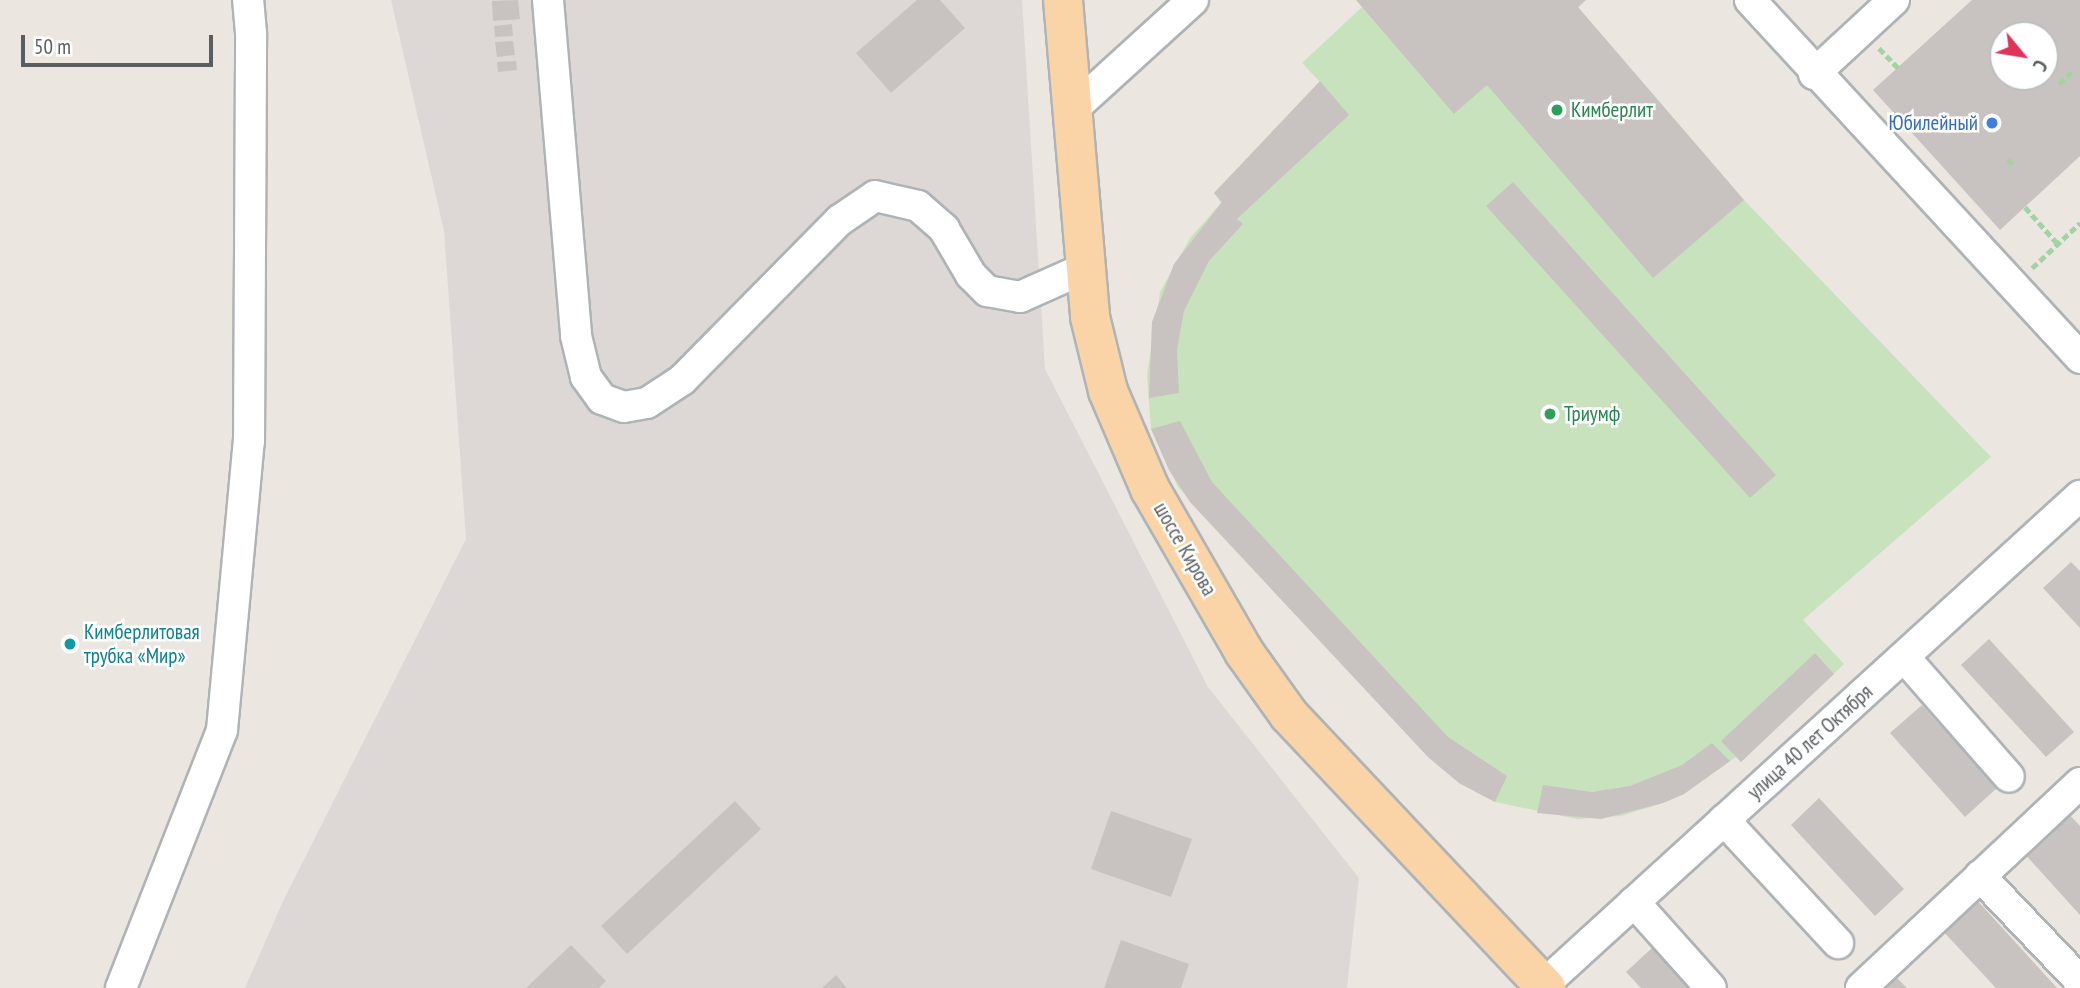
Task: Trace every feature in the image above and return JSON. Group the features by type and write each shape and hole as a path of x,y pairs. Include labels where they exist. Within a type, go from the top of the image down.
{"main road":[{"name":"шоссе Кирова","path":"1063,0 1083,269 1099,358 1124,434 1150,489 1244,652 1319,750 1543,987"}],"street":[{"path":"121,988 222,730 249,441 251,33 247,0"},
{"path":"548,0 576,336 586,377 602,399 624,407 648,403 682,380 840,220 875,196 918,206 944,229 971,275 988,291 1020,297 1083,269"},
{"path":"1071,111 1194,0"},
{"path":"1751,0 1814,74 2080,358"},
{"path":"1814,74 1894,0"},
{"name":"улица 40 лет Октября","path":"1543,987 2080,496"},
{"path":"1904,657 2009,777"},
{"path":"1861,988 1980,876 2076,794"},
{"path":"1724,820 1838,943"},
{"path":"1980,876 2080,981"},
{"path":"1634,902 1711,988"}],"path":[{"path":"2059,84 2071,72"},
{"path":"2008,159 2013,165"},
{"path":"2025,207 2058,244"},
{"path":"2013,287 2080,223"}],"shaded area":[{"path":"391,0 1022,0 1045,369 1208,687 1359,878 1347,988 245,988 283,901 466,539 444,231"}],"green space":[{"name":"Триумф","path":"1586,0 1578,8 1744,200 1991,457 1803,620 1844,664 1741,762 1736,757 1684,794 1663,803 1621,816 1577,819 1495,802 1459,783 1428,757 1178,487 1151,429 1147,375 1160,292 1190,238 1221,203 1214,193 1320,82 1302,63 1362,7"}],"building":[{"path":"518,0 520,19 493,21 492,1"},
{"path":"917,0 940,0 965,28 891,93 856,53"},
{"path":"1356,0 1586,0 1578,7 1744,200 1653,278 1487,85 1454,114"},
{"name":"Юбилейный","path":"1972,0 2080,0 2080,156 2000,230 1873,90"},
{"path":"512,24 513,36 495,37 494,26"},
{"path":"513,41 515,55 497,57 495,42"},
{"path":"516,61 517,70 498,72 497,62"},
{"path":"1320,81 1349,115 1237,219 1243,224 1209,261 1184,311 1177,350 1179,393 1149,398 1152,322 1174,264 1222,202 1214,193"},
{"path":"1513,182 1776,475 1750,498 1486,206"},
{"path":"1180,421 1212,482 1448,737 1507,776 1495,802 1459,783 1428,757 1190,502 1169,470 1151,429"},
{"path":"2071,562 2080,571 2080,628 2043,588"},
{"path":"1989,639 2074,732 2046,757 1961,665"},
{"path":"1815,653 1834,674 1741,762 1721,741"},
{"path":"1922,705 1997,788 1965,817 1890,733"},
{"path":"1712,743 1730,761 1684,794 1663,803 1601,819 1537,813 1543,785 1592,792 1630,786 1682,765"},
{"path":"1819,798 1904,889 1875,916 1791,825"},
{"path":"735,801 761,829 627,954 601,926"},
{"path":"2065,810 2080,826 2080,915 2021,850"},
{"path":"1111,811 1192,839 1171,897 1091,869"},
{"path":"1975,898 2057,988 1996,988 1941,929"},
{"path":"1121,940 1189,964 1181,988 1104,988"},
{"path":"571,945 606,981 599,988 526,988"},
{"path":"1652,948 1689,988 1641,988 1626,972"},
{"path":"836,975 847,988 822,988"},
{"path":"1894,975 1907,988 1881,988"}],"place":[{"name":"Кимберлит","path":"1557,110"},
{"name":"Юбилейный","path":"1992,123"},
{"name":"Триумф","path":"1550,414"},
{"name":"Кимберлитовая трубка «Мир»","path":"70,644"}]}
